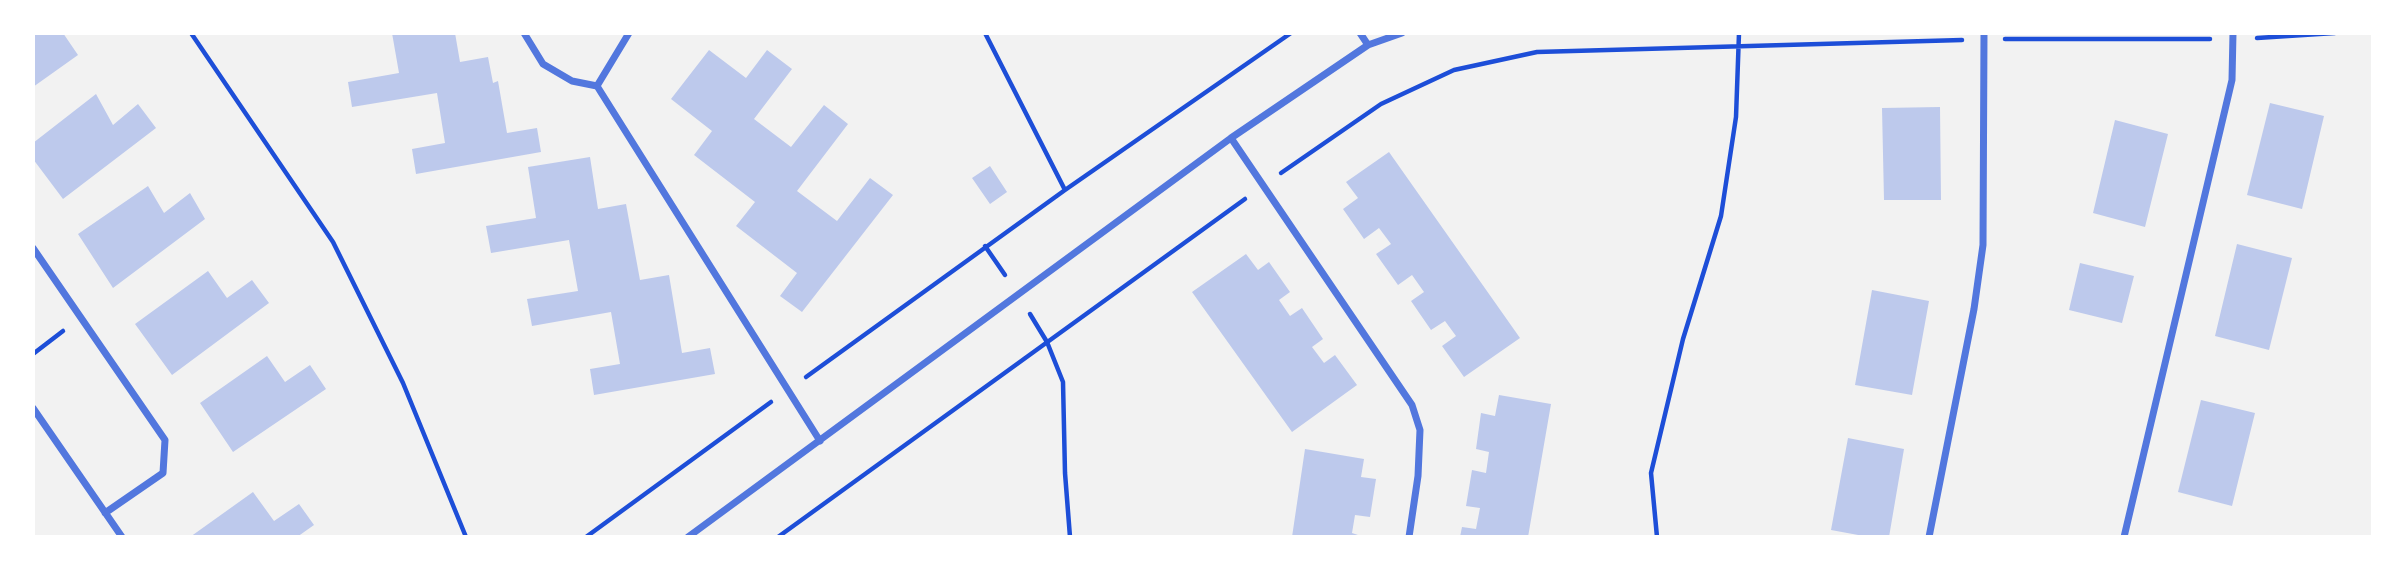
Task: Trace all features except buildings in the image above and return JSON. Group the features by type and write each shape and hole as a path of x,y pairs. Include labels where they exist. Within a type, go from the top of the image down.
{"street":[{"path":"524,33 544,64 572,81 597,86 820,441"},
{"path":"597,86 629,33"},
{"path":"1360,33 1368,45"},
{"path":"688,537 1231,138 1368,45 1402,33"},
{"path":"1929,537 1971,323 1983,245 1984,36"},
{"path":"2124,537 2232,80 2233,36"},
{"path":"1231,138 1412,405 1420,429 1418,476 1409,537"},
{"path":"33,248 165,440 163,473 105,513"},
{"path":"33,408 122,537"}],"path":[{"path":"191,33 333,242 402,383 466,537"},
{"path":"985,33 1065,190"},
{"path":"586,537 985,246 1291,33"},
{"path":"1657,537 1651,473 1683,339 1721,216 1736,117 1740,33"},
{"path":"778,537 1381,104 1454,70 1537,52 1984,36 2233,36 2335,33"},
{"path":"985,246 1047,342 1063,382 1065,473 1070,537"},
{"path":"33,354 80,317"}]}
